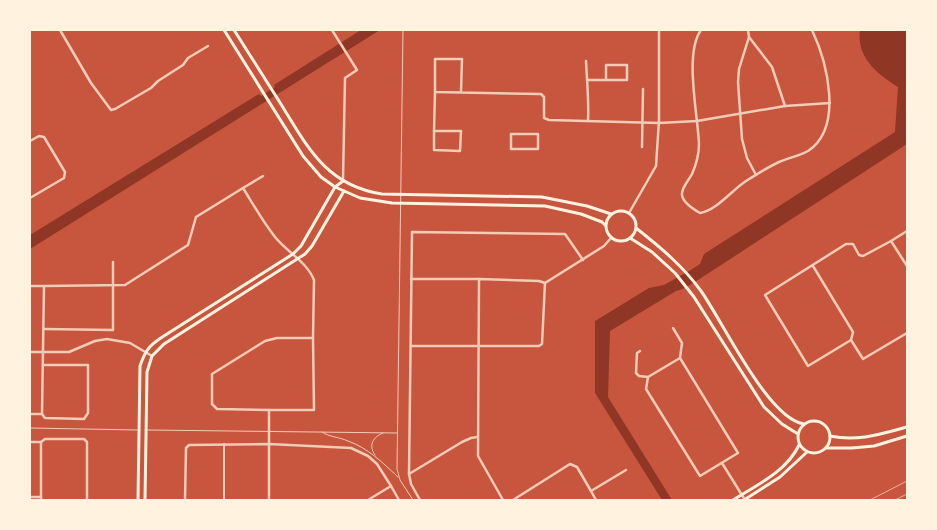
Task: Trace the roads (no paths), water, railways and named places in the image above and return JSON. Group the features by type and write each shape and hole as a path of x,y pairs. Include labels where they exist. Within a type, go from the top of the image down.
{"main road":[{"path":"224,30 303,156 321,177 335,188 360,198 385,202 528,205 559,208 602,222 608,235 621,242 630,238 636,228 635,220 629,213 620,211 611,214 587,206 542,197 382,194 357,188 334,176 316,158 234,30"},
{"path":"138,500 140,366 145,351 161,338 293,254 301,246 335,188 343,181"},
{"path":"144,500 146,372 152,356 164,344 305,254 312,246 344,191 343,181"},
{"path":"605,225 611,214"},
{"path":"636,228 683,268 702,292 758,382 782,413 795,422 822,424 828,430 830,436 826,448"},
{"path":"630,238 652,252 675,273 694,297 757,396 771,414 798,434"},
{"path":"733,500 778,471 797,451 799,445 798,434 804,424"},
{"path":"830,436 841,439 860,438 903,428"},
{"path":"799,445 807,452 816,453 826,448 874,446 905,437"},
{"path":"745,500 780,477 807,452"}],"street":[{"path":"60,30 91,83 111,110 152,88 158,81 183,65 188,58 208,46"},
{"path":"332,30 357,70 345,78 343,181"},
{"path":"629,213 656,166 659,123 660,30"},
{"path":"701,30 695,42 693,60 699,145 693,170 682,191 682,196 689,206 700,213 712,210 735,188 756,175 780,162 808,151 822,136 826,126 830,103 821,52 812,30"},
{"path":"748,30 750,37 772,66 785,106"},
{"path":"750,37 738,72 742,139 745,151 756,175"},
{"path":"434,131 461,131 460,150 434,150 434,131 435,91 435,59 462,59 462,92"},
{"path":"586,61 587,92 589,98 588,121"},
{"path":"587,80 606,80 627,80 627,65 606,65 606,80"},
{"path":"642,147 643,89"},
{"path":"435,91 541,94 544,97 544,118 546,120 659,123 697,121 785,106 830,103"},
{"path":"511,134 538,134 538,149 511,149 511,134"},
{"path":"30,141 39,136 44,137 65,172 64,178 30,198"},
{"path":"30,286 124,286 188,245 196,217 263,176"},
{"path":"243,188 275,238 312,273 314,280 314,410 217,409 214,407 212,404 212,374 265,341 277,338 313,338"},
{"path":"813,266 853,332 851,340 808,366 765,295 846,244 853,244 859,255 863,256 907,231"},
{"path":"420,500 411,484 409,474 411,235 415,232 563,233 567,234 583,260"},
{"path":"412,279 479,279 539,281 545,283 604,246 611,238"},
{"path":"891,241 907,266"},
{"path":"44,328 112,330 113,262"},
{"path":"479,279 477,437 479,461 503,500"},
{"path":"411,346 537,346 542,344 545,283"},
{"path":"42,414 44,286"},
{"path":"648,377 646,389 700,476 738,453 680,358 682,343 673,328"},
{"path":"851,340 863,359 907,333"},
{"path":"30,352 69,352 95,341 108,339 130,343 152,356"},
{"path":"640,351 637,353 636,373 639,376 648,377 680,358"},
{"path":"30,414 42,414 45,418 84,419 88,414 88,365 43,364"},
{"path":"268,500 269,410"},
{"path":"409,474 462,442 477,437"},
{"path":"30,442 41,442 45,439 84,439 87,442 87,500"},
{"path":"30,497 41,499 41,442"},
{"path":"224,444 224,500"},
{"path":"185,500 186,448 189,445 224,444 352,448 368,456 377,464 399,500"},
{"path":"722,463 745,500"},
{"path":"513,500 570,464 576,467 596,500"},
{"path":"591,491 626,470"},
{"path":"368,500 391,486"}],"lane":[{"path":"399,478 397,469 403,30"},
{"path":"30,428 398,433"},
{"path":"322,432 356,444 376,456"},
{"path":"384,433 377,436 372,442 372,450 399,478 412,500"}],"railway":[{"path":"870,500 907,481"},
{"path":"895,500 907,494"}]}
